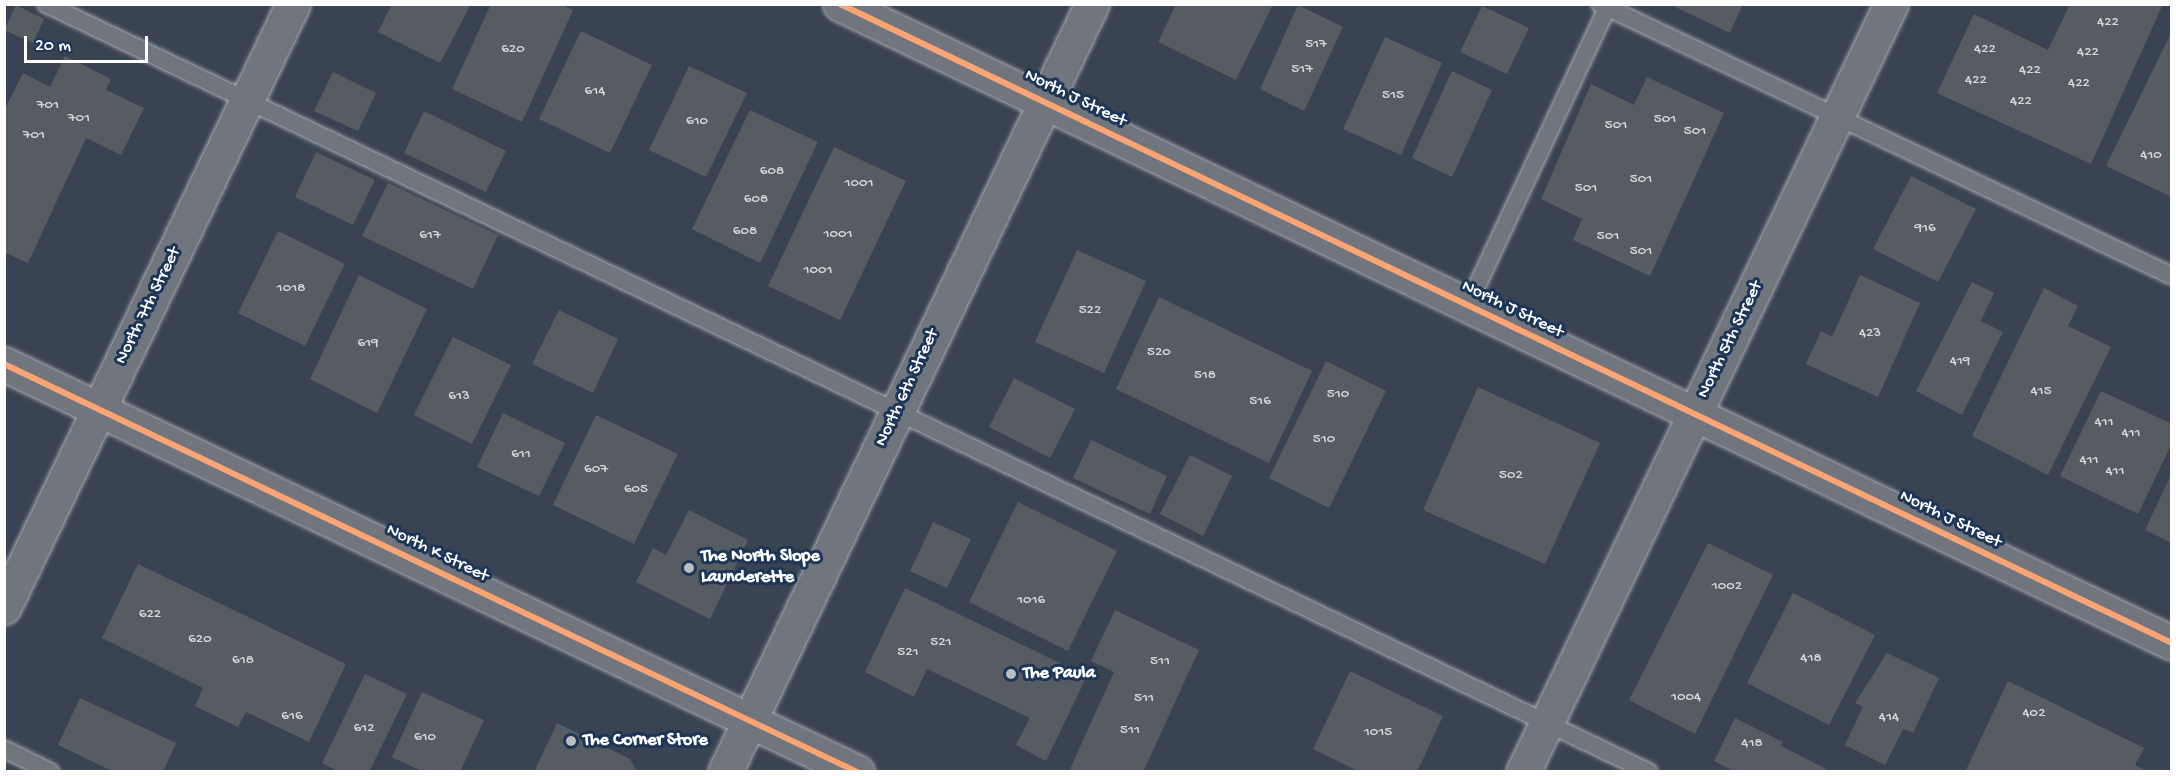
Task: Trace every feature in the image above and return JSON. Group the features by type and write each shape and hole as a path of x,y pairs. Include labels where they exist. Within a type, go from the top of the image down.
{"street":[{"name":"North 7th Street","path":"4,607 293,4"},
{"name":"North J Street","path":"840,4 2172,643"},
{"name":"North 6th Street","path":"725,771 1092,4"},
{"name":"North 5th Street","path":"1523,771 1891,4"},
{"name":"North K Street","path":"4,364 857,771"}],"lane":[{"path":"46,4 1648,771"},
{"path":"1468,305 1603,6 2172,276"},
{"path":"4,749 51,771"}],"building":[{"path":"392,4 471,4 440,63 378,32"},
{"path":"491,4 561,4 573,10 522,122 452,89"},
{"path":"1176,4 1273,4 1236,80 1158,42"},
{"path":"1669,4 1743,4 1730,33"},
{"path":"2070,4 2163,4 2091,164 1937,93 1974,14 2048,50"},
{"path":"16,5 44,19 33,43 4,30"},
{"path":"1298,5 1343,27 1304,111 1260,89"},
{"path":"1482,6 1529,28 1507,74 1460,52"},
{"path":"581,31 652,65 610,153 539,119"},
{"path":"2172,31 2172,197 2106,166"},
{"path":"1385,37 1442,63 1401,155 1343,129"},
{"path":"65,56 111,79 106,90 144,108 121,155 86,138 28,263 4,252 4,111 23,73 50,87"},
{"path":"689,66 747,93 706,177 649,150"},
{"path":"1452,71 1492,90 1452,177 1412,158"},
{"path":"333,72 376,93 358,131 314,111"},
{"path":"1647,77 1724,113 1650,276 1573,240 1582,219 1541,199 1591,84 1634,105"},
{"path":"750,110 818,142 760,263 692,229"},
{"path":"424,111 506,151 486,192 404,153"},
{"path":"834,147 906,181 840,320 768,286"},
{"path":"316,152 375,180 353,225 295,197"},
{"path":"1911,176 1976,209 1938,282 1873,249"},
{"path":"388,183 498,235 473,289 362,236"},
{"path":"278,231 345,264 305,346 238,313"},
{"path":"1077,250 1146,281 1104,373 1035,342"},
{"path":"359,275 427,309 377,413 310,379"},
{"path":"1860,275 1920,303 1878,397 1806,364 1821,331 1832,337"},
{"path":"1972,282 1994,293 1981,321 2003,332 1962,415 1916,391"},
{"path":"2044,288 2078,306 2068,326 2111,347 2048,475 1972,436"},
{"path":"1159,297 1312,371 1269,463 1116,389"},
{"path":"559,310 618,339 593,393 532,364"},
{"path":"453,337 511,365 472,444 414,415"},
{"path":"1326,361 1386,391 1329,508 1269,478"},
{"path":"1014,378 1075,409 1050,458 989,427"},
{"path":"1478,387 1600,443 1545,564 1423,510"},
{"path":"2101,391 2172,424 2172,443 2138,514 2060,476"},
{"path":"503,413 565,443 539,496 477,467"},
{"path":"596,415 678,454 634,544 553,505"},
{"path":"1091,440 1167,476 1150,514 1073,478"},
{"path":"1190,455 1232,476 1203,536 1160,514"},
{"path":"2172,473 2172,543 2145,530"},
{"path":"1018,502 1117,551 1068,651 969,602"},
{"name":"The North Slope Launderette","path":"689,510 748,540 710,619 636,582 653,548 666,555"},
{"path":"933,522 971,539 947,588 910,571"},
{"path":"1708,543 1773,575 1695,734 1629,700"},
{"path":"138,564 346,664 309,742 246,712 238,727 195,706 203,688 102,638"},
{"name":"The Paula","path":"905,588 1087,676 1046,761 1016,745 1030,718 927,669 914,697 865,672"},
{"path":"1793,593 1875,635 1829,725 1747,683"},
{"path":"1115,610 1199,650 1143,772 1075,772 1070,769 1114,672 1091,661"},
{"path":"1887,653 1939,678 1913,733 1903,729 1885,765 1845,745 1863,707 1855,703"},
{"path":"1350,671 1443,716 1417,772 1360,772 1313,749"},
{"path":"365,674 407,694 369,772 339,772 322,763"},
{"path":"2008,681 2144,748 2135,765 2149,772 1965,772"},
{"path":"422,692 484,720 460,772 424,772 392,757"},
{"path":"80,698 176,743 163,772 114,772 58,745"},
{"path":"1735,718 1783,742 1781,746 1832,772 1736,772 1714,761"},
{"name":"The Corner Store","path":"557,723 630,759 637,772 534,772"}],"cycle path":[{"path":"840,4 2172,643"},
{"path":"4,364 857,772"}],"place":[{"name":"The North Slope Launderette","path":"689,568"},
{"name":"The Paula","path":"1011,674"},
{"name":"The Corner Store","path":"571,741"}]}
